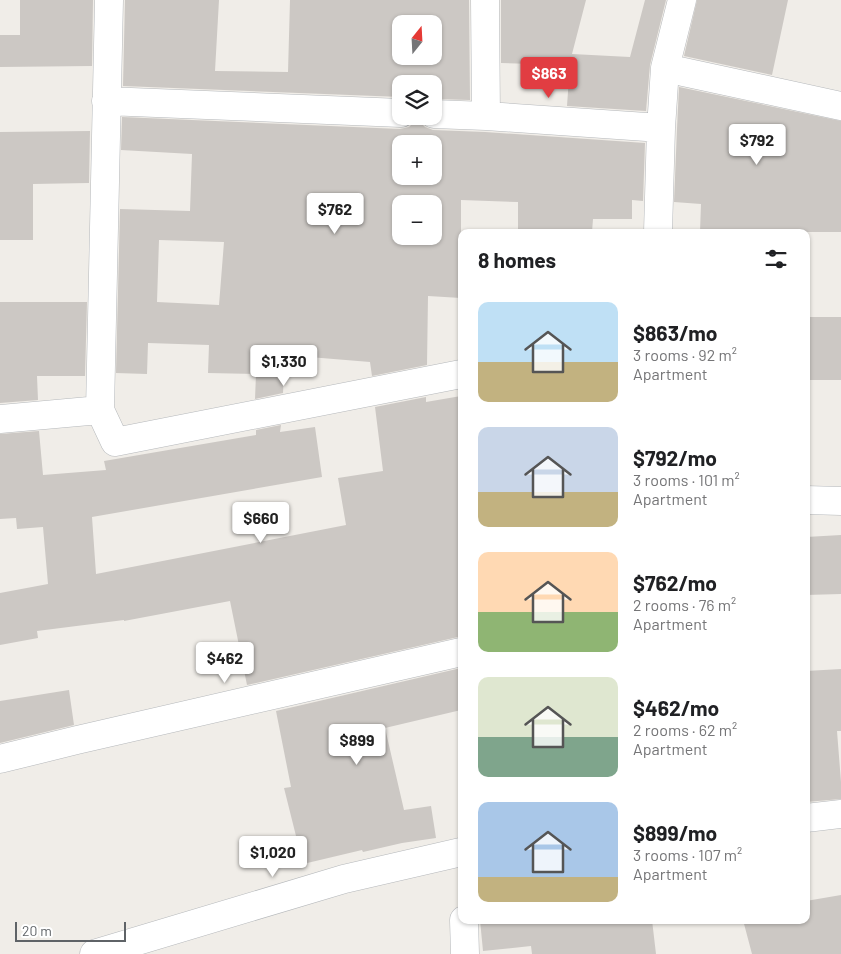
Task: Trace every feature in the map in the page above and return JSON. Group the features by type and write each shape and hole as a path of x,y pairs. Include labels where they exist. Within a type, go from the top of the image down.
{"street":[{"path":"109,0 100,410 116,442 458,375"},
{"path":"485,0 486,116"},
{"path":"658,229 665,68 682,0"},
{"path":"665,68 841,106"},
{"path":"106,102 392,113"},
{"path":"442,114 661,128"},
{"path":"0,419 100,410"},
{"path":"810,500 841,501"},
{"path":"0,760 77,740 458,653"},
{"path":"810,818 841,814"},
{"path":"94,954 344,879 458,860"},
{"path":"464,924 465,954"}],"building":[{"path":"20,0 93,0 92,66 0,67 0,35 20,35"},
{"path":"125,0 219,0 215,71 288,72 290,0 469,0 470,100 442,99 442,75 392,75 392,97 123,86"},
{"path":"501,0 586,0 572,54 630,57 645,0 666,0 650,65 646,111 567,106 570,63 569,65 501,63"},
{"path":"697,0 788,0 772,75 684,56"},
{"path":"679,87 841,121 841,232 810,232 810,229 700,229 701,204 674,202"},
{"path":"122,117 400,129 411,125 423,125 433,130 645,143 643,201 632,200 632,219 593,219 592,229 518,229 518,202 461,200 461,229 458,229 458,298 428,296 427,365 372,376 370,362 285,355 283,393 255,399 256,374 208,373 209,345 148,343 147,374 116,373 120,209 190,211 192,154 121,150","holes":["159,240 224,242 219,305 157,302"]},
{"path":"90,131 89,183 33,184 33,240 0,240 0,132"},
{"path":"0,302 87,302 85,376 37,376 38,400 0,403"},
{"path":"810,317 841,317 841,380 810,380"},
{"path":"426,397 426,402 458,397 458,637 247,685 230,601 124,621 37,631 38,638 0,645 0,593 48,584 43,527 17,529 16,518 0,519 0,434 39,431 43,475 106,470 104,461 256,435 256,430 281,425 280,432 315,427 322,477 92,517 96,574 346,525 338,478 383,471 375,407"},
{"path":"841,535 841,594 810,595 810,537"},
{"path":"458,669 458,711 385,728 404,810 431,806 436,838 363,852 362,850 303,864 284,788 291,787 276,711"},
{"path":"841,669 841,731 837,731 841,799 810,802 810,671"},
{"path":"69,690 74,725 0,743 0,701"},
{"path":"841,895 841,954 752,954 744,924 810,924 810,900"},
{"path":"480,924 652,924 656,954 532,954 531,946 483,951"}]}
